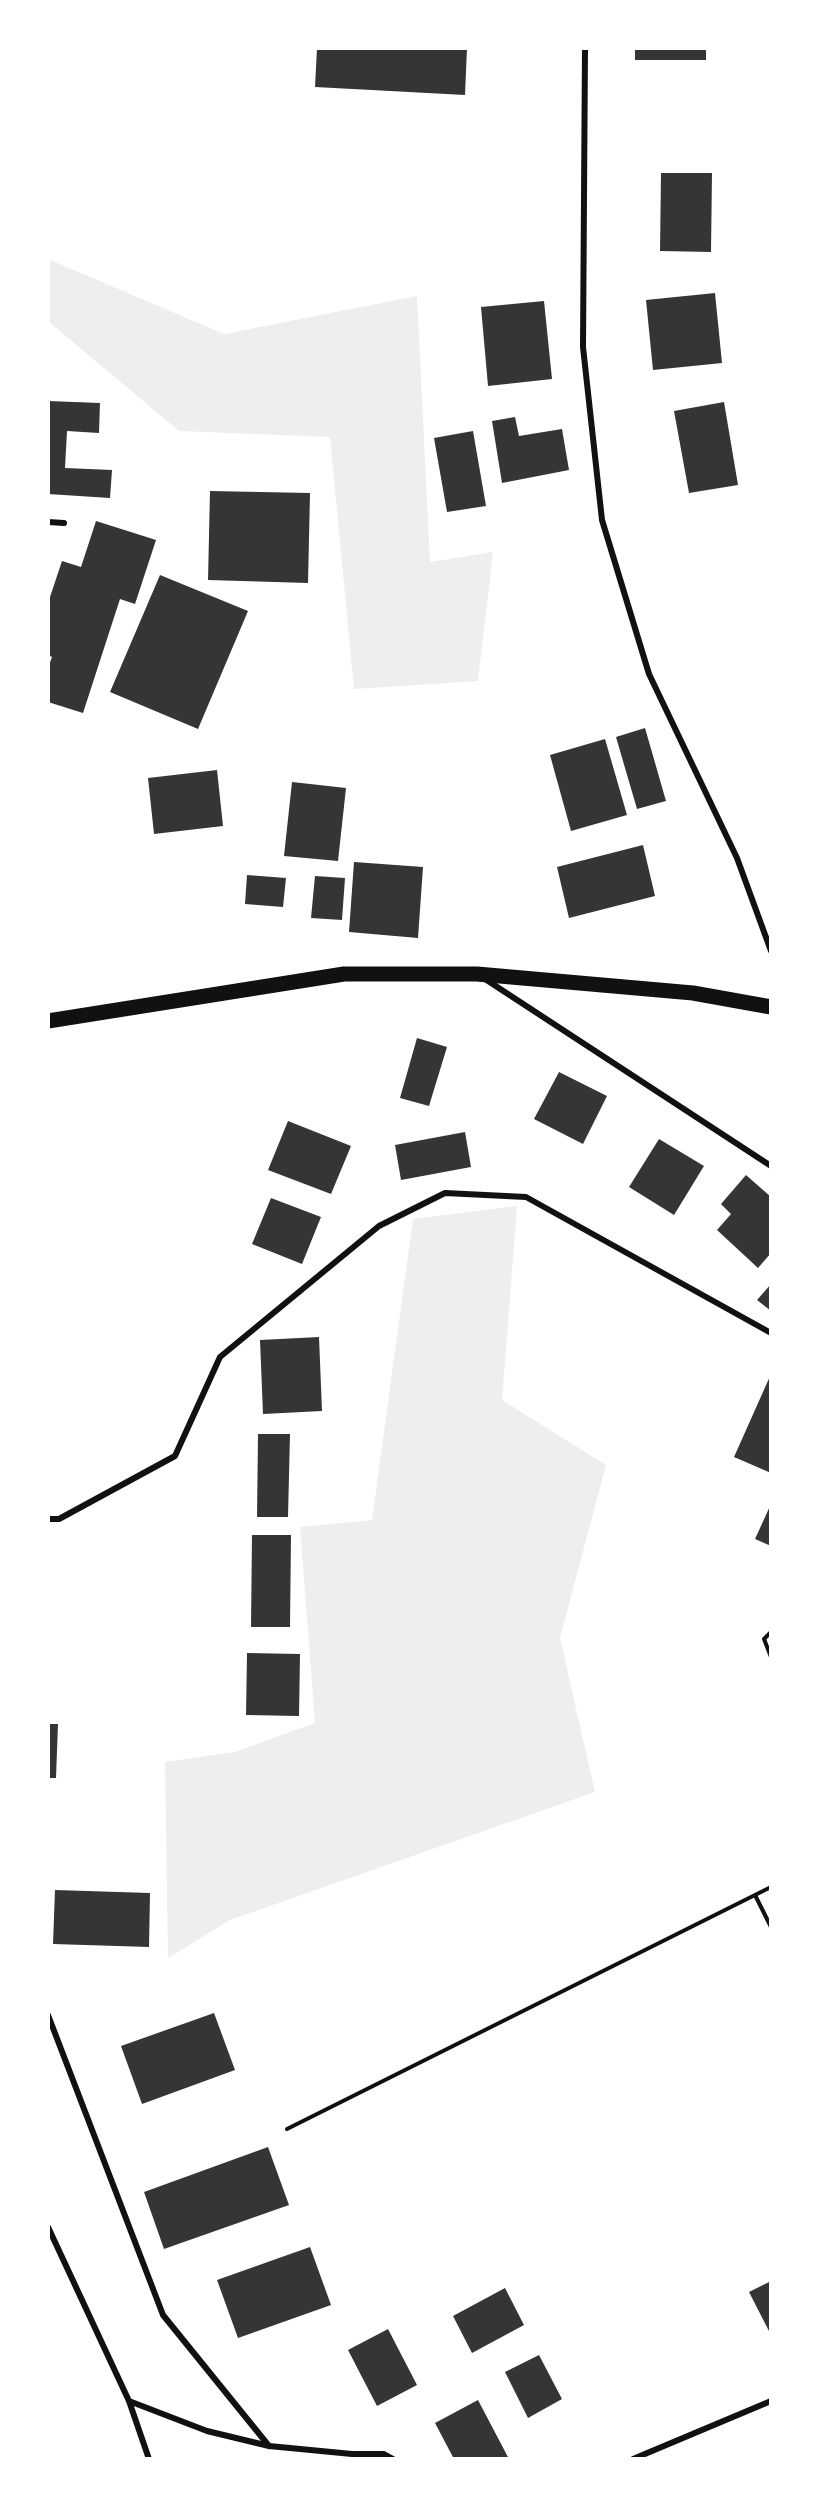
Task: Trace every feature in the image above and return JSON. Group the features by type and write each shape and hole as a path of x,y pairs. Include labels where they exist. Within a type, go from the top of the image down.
{"main road":[{"path":"48,1021 344,974 477,974 693,993 771,1007"}],"street":[{"path":"585,48 583,347 602,520 649,674 737,858 771,951"},
{"path":"48,522 64,523"},
{"path":"477,974 771,1166"},
{"path":"48,1519 59,1519 175,1456 220,1357 379,1226 445,1193 526,1197 771,1333"},
{"path":"48,2015 163,2315 269,2446"},
{"path":"48,2228 129,2400 149,2459"},
{"path":"129,2400 207,2431 269,2446 352,2454 384,2454 393,2459"},
{"path":"633,2459 771,2401"}],"path":[{"path":"771,1632 764,1639 771,1658"},
{"path":"287,2129 771,1887"},
{"path":"755,1895 771,1927"}],"shaded area":[{"path":"48,259 224,334 417,296 430,562 493,552 478,681 354,689 330,437 179,431 48,321"},
{"path":"517,1206 502,1400 606,1465 560,1638 595,1792 230,1920 168,1958 165,1762 235,1752 315,1723 300,1527 372,1520 413,1219"}],"building":[{"path":"317,48 467,48 465,95 315,87"},
{"path":"635,48 706,48 706,60 635,60"},
{"path":"661,173 712,173 711,252 660,251"},
{"path":"715,293 722,363 653,370 646,300"},
{"path":"544,301 552,379 488,386 481,307"},
{"path":"48,401 100,403 99,433 67,431 65,468 112,470 110,498 48,494"},
{"path":"724,402 738,485 689,493 674,411"},
{"path":"515,417 519,436 562,429 569,470 502,483 492,421"},
{"path":"473,431 486,506 447,512 434,438"},
{"path":"210,491 310,493 308,583 208,580"},
{"path":"96,521 156,540 135,604 120,599 83,713 48,702 48,668 52,657 48,655 48,603 62,561 81,567"},
{"path":"160,575 248,611 198,729 110,692"},
{"path":"645,728 666,801 637,809 616,737"},
{"path":"605,739 627,815 571,831 550,755"},
{"path":"217,770 223,826 154,834 148,778"},
{"path":"292,782 346,788 338,861 284,856"},
{"path":"643,845 655,896 569,918 557,867"},
{"path":"354,862 423,867 418,938 349,932"},
{"path":"247,875 286,878 283,907 245,904"},
{"path":"315,876 345,878 342,920 311,918"},
{"path":"417,1038 447,1047 429,1106 400,1098"},
{"path":"559,1072 607,1096 583,1144 534,1119"},
{"path":"288,1121 351,1146 331,1194 268,1170"},
{"path":"465,1132 471,1167 401,1180 395,1145"},
{"path":"659,1139 704,1166 674,1215 629,1187"},
{"path":"746,1175 771,1197 771,1253 758,1268 717,1230 731,1214 721,1204"},
{"path":"271,1198 321,1217 302,1264 252,1244"},
{"path":"771,1284 771,1311 757,1300"},
{"path":"319,1337 322,1411 263,1414 260,1340"},
{"path":"771,1374 771,1473 734,1457"},
{"path":"258,1434 290,1434 288,1517 257,1517"},
{"path":"771,1504 771,1546 755,1539"},
{"path":"252,1535 291,1535 290,1627 251,1627"},
{"path":"247,1653 300,1654 299,1716 246,1715"},
{"path":"48,1724 58,1724 56,1778 48,1778"},
{"path":"55,1890 150,1893 149,1947 53,1944"},
{"path":"214,2013 235,2070 142,2104 121,2046"},
{"path":"268,2147 289,2205 164,2249 144,2192"},
{"path":"310,2247 331,2305 238,2338 217,2280"},
{"path":"771,2281 771,2335 749,2292"},
{"path":"505,2288 524,2325 472,2353 453,2316"},
{"path":"388,2329 417,2385 377,2406 348,2350"},
{"path":"539,2355 562,2399 528,2418 505,2372"},
{"path":"478,2400 509,2459 454,2459 435,2423"}]}
